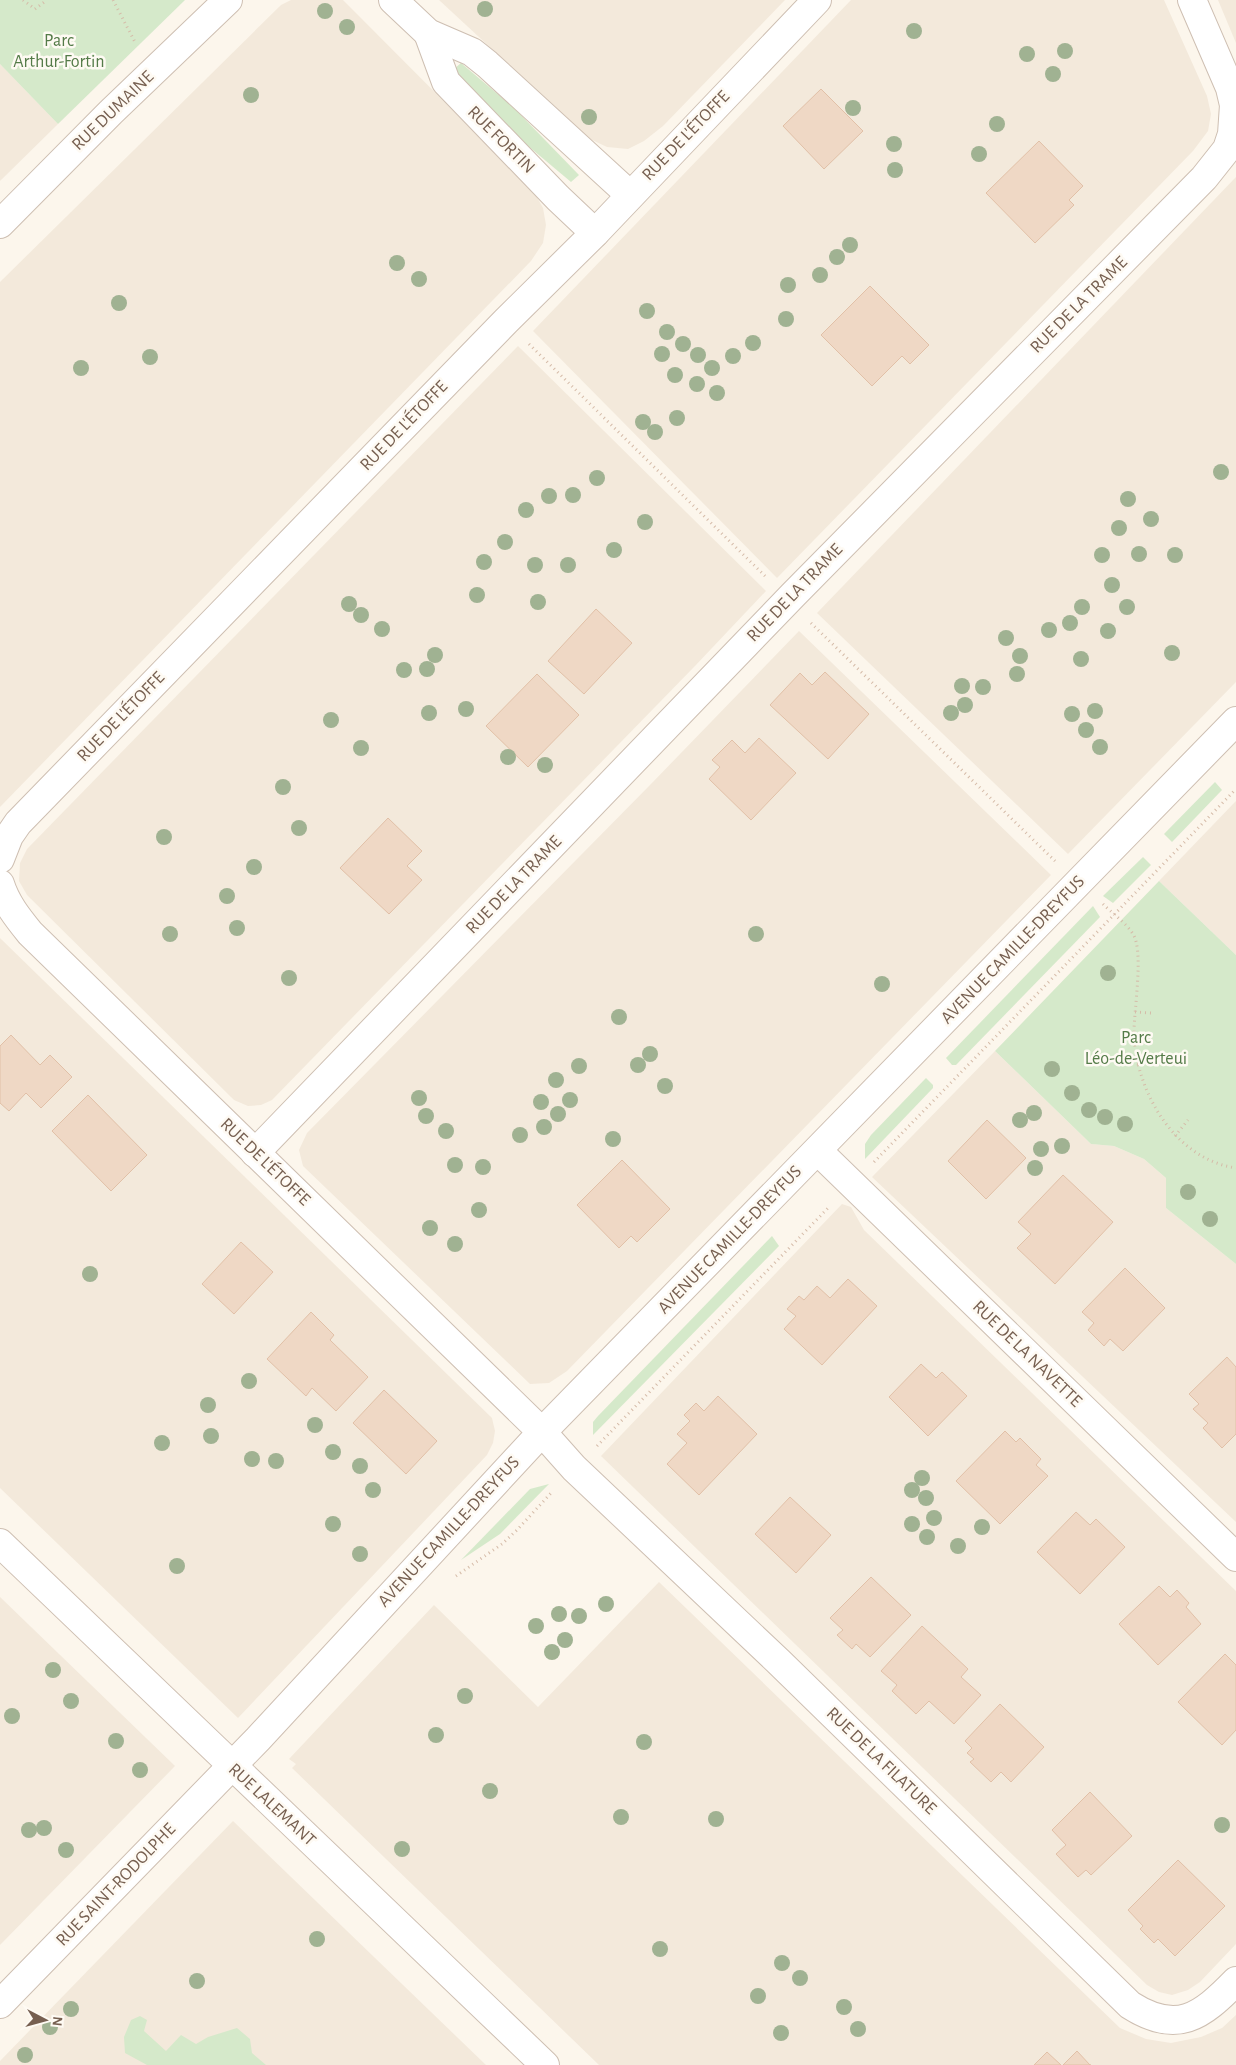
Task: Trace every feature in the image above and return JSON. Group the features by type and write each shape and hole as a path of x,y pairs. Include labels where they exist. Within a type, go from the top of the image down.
{"street":[{"name":"RUE DUMAINE","path":"0,224 111,112 228,0"},
{"name":"RUE FORTIN","path":"393,0 428,33 472,52 630,195"},
{"name":"RUE DE L'ÉTOFFE","path":"0,859 9,836 18,822 506,321 595,233 817,0"},
{"name":"RUE DE LA TRAME","path":"255,1153 793,595 1217,163 1227,149 1232,134 1234,105 1230,88 1192,0"},
{"name":"RUE FORTIN","path":"428,33 446,82 524,164 595,233"},
{"name":"AVENUE CAMILLE-DREYFUS","path":"231,1766 542,1432 1236,721"},
{"name":"RUE DE L'ÉTOFFE","path":"2,897 30,933 542,1432"},
{"name":"RUE DE LA NAVETTE","path":"818,1151 1236,1557"},
{"name":"RUE DE LA FILATURE","path":"542,1432 574,1468 779,1662 1130,2005 1142,2013 1170,2021 1183,2019 1199,2014 1213,2005 1236,1981"},
{"name":"RUE LALEMANT","path":"0,1543 231,1766 546,2065"},
{"name":"RUE SAINT-RODOLPHE","path":"0,2004 231,1766"}],"path":[{"path":"23,0 35,9 47,0"},
{"path":"523,339 766,576"},
{"path":"807,619 1059,865"},
{"path":"868,1169 1236,789"},
{"path":"1099,900 1133,934 1138,951 1134,1034 1140,1073 1155,1108 1175,1136 1199,1155 1225,1166 1236,1168"},
{"path":"1135,1012 1151,1013"},
{"path":"1117,1062 1138,1064"},
{"path":"1175,1136 1188,1120"},
{"path":"595,1448 836,1200"},
{"name":"AVENUE CAMILLE-DREYFUS","path":"454,1578 510,1537 557,1486"}],"shaded area":[{"path":"291,0 343,0 534,192 543,208 546,225 543,243 531,261 0,807 0,282 281,5"},
{"path":"439,0 785,0 663,126 644,141 628,149 607,147 588,138"},
{"path":"851,0 1164,0 1207,96 1211,114 1208,131 1193,151 777,578 533,331"},
{"path":"1218,0 1236,0 1236,43"},
{"path":"0,64 58,124 0,181"},
{"path":"1236,177 1236,682 1068,854 817,613"},
{"path":"518,346 766,591 272,1100 261,1105 248,1106 234,1100 27,895 19,881 20,863 27,849"},
{"path":"799,631 1051,875 567,1371 549,1383 530,1384 303,1166 299,1150 307,1133"},
{"path":"1236,801 1236,955 1159,881"},
{"path":"0,938 492,1418 495,1431 493,1443 487,1455 238,1718 0,1488"},
{"path":"995,1051 1091,1144 1114,1146 1144,1159 1166,1178 1166,1208 1236,1264 1236,1522 872,1177"},
{"path":"842,1204 851,1207 864,1230 1236,1591 1236,1944 1200,1982 1188,1990 1172,1995 1159,1992 1147,1985 601,1456"},
{"path":"659,1582 1120,2028 1146,2039 1171,2043 1201,2037 1222,2028 1236,2015 1236,2065 599,2065 292,1768 296,1764 289,1759 434,1605 538,1707"},
{"path":"0,1597 175,1766 0,1945"},
{"path":"233,1821 486,2065 0,2065 0,2061"}],"green space":[{"name":"Parc Arthur-Fortin","path":"0,0 185,0 58,124 0,64"},
{"path":"461,63 514,108 579,175 571,182 515,135 454,69"},
{"path":"1215,782 1222,790 1172,842 1164,834"},
{"path":"1143,857 1151,865 1113,903 1103,896"},
{"name":"Parc Léo-de-Verteui","path":"1159,881 1236,955 1236,1264 1166,1208 1166,1178 1144,1159 1114,1146 1091,1144 995,1051"},
{"path":"1093,906 1100,917 956,1065 952,1065 946,1058"},
{"path":"926,1078 933,1085 933,1088 865,1159 865,1144 871,1135"},
{"path":"772,1236 779,1246 593,1435 593,1422 598,1416"},
{"path":"549,1484 500,1534 461,1560 530,1489"},
{"path":"140,2016 147,2020 144,2031 166,2051 181,2035 196,2044 208,2037 237,2028 250,2039 252,2053 266,2065 147,2065 125,2053 124,2037 131,2020"}],"building":[{"path":"821,89 863,131 824,169 783,126"},
{"path":"1039,141 1083,186 1069,200 1074,205 1035,243 986,193"},
{"path":"870,286 929,345 910,364 902,356 872,386 821,335"},
{"path":"596,609 632,643 584,694 548,661"},
{"path":"825,672 869,714 828,759 770,705 800,673 812,685"},
{"path":"537,674 579,715 528,767 486,726"},
{"path":"759,738 796,773 751,820 709,779 720,767 712,760 732,740 745,753"},
{"path":"388,818 422,851 407,866 422,880 389,914 340,868"},
{"path":"11,1035 40,1065 50,1055 72,1077 41,1108 26,1093 9,1111 0,1103 0,1046"},
{"path":"88,1095 147,1155 111,1191 52,1131"},
{"path":"987,1120 1026,1158 986,1199 948,1161"},
{"path":"622,1160 670,1209 637,1242 631,1236 619,1248 577,1205"},
{"path":"1063,1175 1113,1222 1055,1284 1017,1248 1031,1234 1018,1222"},
{"path":"241,1242 273,1272 234,1314 202,1284"},
{"path":"1125,1268 1165,1308 1123,1351 1110,1339 1104,1346 1088,1330 1094,1323 1082,1312"},
{"path":"848,1279 877,1306 822,1365 784,1329 796,1316 787,1309 799,1296 804,1300 817,1286 830,1298"},
{"path":"311,1312 334,1335 330,1340 368,1377 336,1411 312,1388 306,1396 267,1359"},
{"path":"1227,1357 1236,1367 1236,1434 1222,1448 1203,1428 1208,1423 1193,1409 1199,1404 1189,1394"},
{"path":"921,1364 936,1378 942,1372 967,1396 928,1436 889,1397"},
{"path":"384,1390 437,1441 406,1474 353,1423"},
{"path":"718,1396 757,1434 699,1495 667,1464 687,1443 677,1434 690,1421 684,1415 696,1403 704,1411"},
{"path":"1005,1431 1016,1442 1020,1438 1041,1459 1036,1465 1048,1476 1000,1524 956,1481"},
{"path":"790,1497 831,1535 796,1573 755,1534"},
{"path":"1076,1512 1090,1525 1096,1519 1125,1547 1080,1594 1037,1552"},
{"path":"871,1577 911,1615 870,1657 856,1644 852,1649 837,1635 843,1630 830,1618"},
{"path":"1159,1586 1170,1597 1177,1590 1189,1603 1186,1607 1201,1624 1158,1665 1119,1624"},
{"path":"922,1626 968,1669 961,1677 981,1695 954,1724 929,1701 916,1714 892,1691 897,1685 881,1671"},
{"path":"1225,1654 1236,1665 1236,1730 1222,1745 1178,1702"},
{"path":"1000,1704 1044,1747 1011,1782 1001,1772 991,1782 970,1762 974,1759 967,1753 972,1748 965,1741"},
{"path":"1090,1792 1132,1836 1091,1875 1086,1870 1078,1877 1056,1854 1066,1845 1052,1830"},
{"path":"1178,1860 1225,1906 1175,1956 1158,1939 1154,1943 1140,1929 1143,1926 1128,1910"},
{"path":"1077,2051 1090,2065 1063,2065"},
{"path":"1047,2052 1061,2065 1034,2065"}]}
